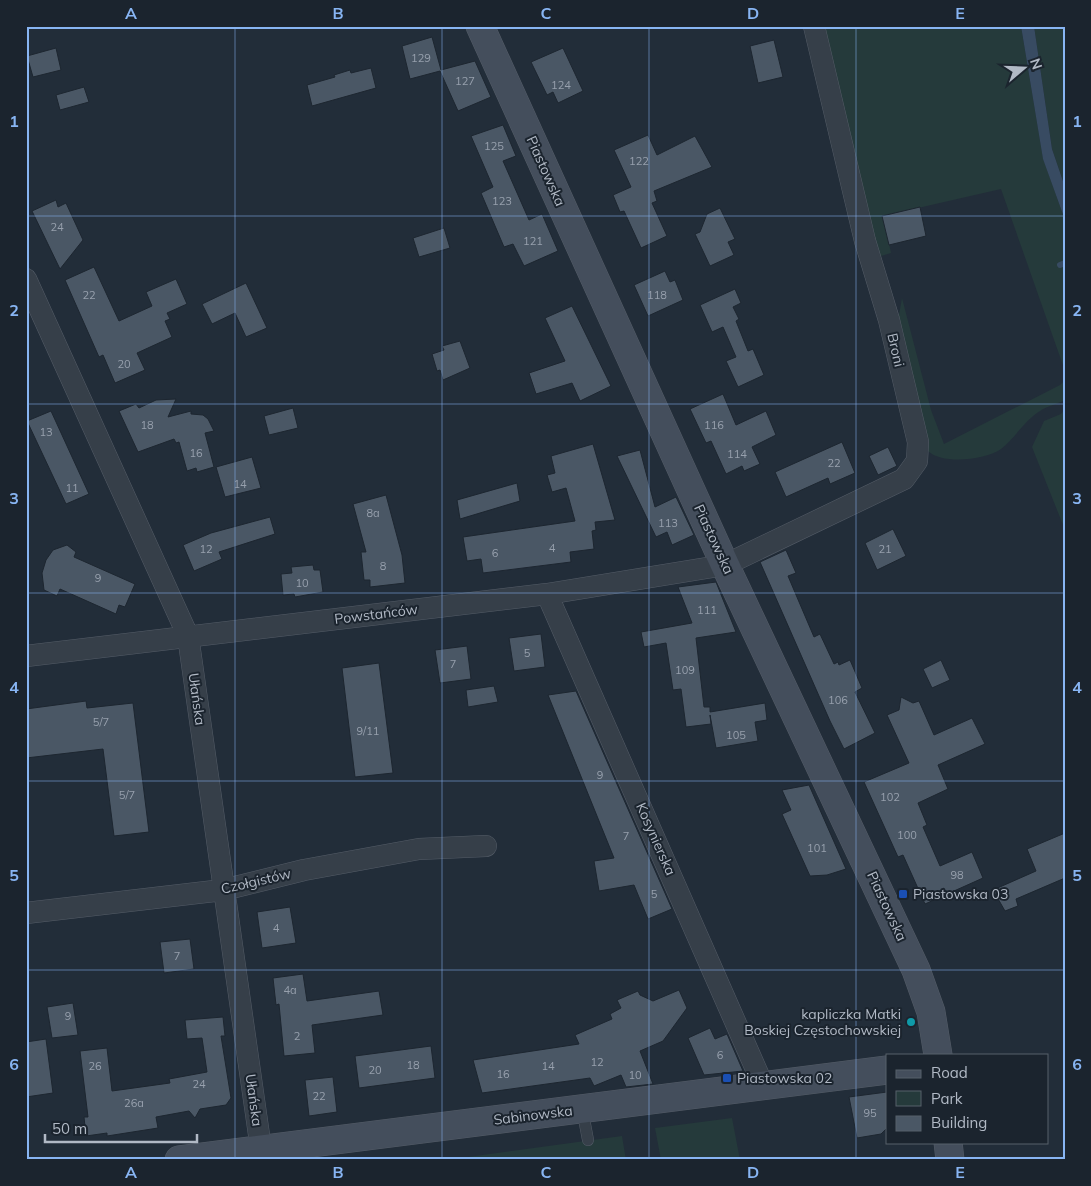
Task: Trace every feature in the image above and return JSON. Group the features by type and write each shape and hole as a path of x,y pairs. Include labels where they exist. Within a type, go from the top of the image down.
{"street":[{"name":"Piastowska","path":"480,26 725,565 916,970 931,1012 938,1054"},
{"name":"Broni","path":"725,565 904,479 917,460 918,442 916,432 889,320 865,241 814,26"},
{"name":"Ułańska","path":"26,279 188,636 261,1150"},
{"name":"Powstańców","path":"26,656 547,594 725,565"},
{"name":"Kosynierska","path":"547,594 763,1085"},
{"name":"Czołgistów","path":"26,913 223,890 304,870 409,851 486,846"},
{"name":"Sabinowska","path":"179,1160 886,1070"},
{"path":"948,1144 950,1160"}],"lane":[{"path":"582,1108 588,1140"}],"green space":[{"path":"824,26 1021,26 1043,158 1065,220 1065,371 1001,189 883,216 891,253 881,256 871,240"},
{"path":"1034,26 1065,26 1065,187 1052,149"},
{"path":"902,298 931,410 944,444 1060,385 1065,380 1065,400 1035,415 1006,445 994,453 975,458 953,459 943,458 928,451 897,326"},
{"path":"1065,409 1065,530 1032,447 1044,421 1061,414"},
{"path":"732,1118 740,1160 661,1160 655,1128"},
{"path":"622,1136 626,1160 446,1160"}],"water":[{"path":"1021,26 1034,26 1052,149 1065,187 1065,220 1043,159"}],"building":[{"path":"432,37 441,70 475,61 491,97 458,111 440,71 410,79 402,46"},
{"path":"774,40 783,77 758,83 750,46"},
{"path":"56,48 61,70 33,77 27,56"},
{"path":"563,48 583,91 558,103 553,92 547,95 531,62"},
{"path":"371,68 376,88 312,106 307,85 335,77 334,75 350,70 351,73"},
{"path":"84,87 89,102 60,110 56,95"},
{"path":"503,125 516,156 503,161 529,220 542,214 558,251 524,266 513,244 504,247 481,193 493,187 471,136"},
{"path":"648,135 657,155 695,136 712,167 654,191 657,201 652,203 667,236 641,248 624,211 620,212 613,195 631,187 614,150"},
{"path":"56,200 58,207 66,203 83,240 60,269 32,211"},
{"path":"920,207 926,236 889,245 882,216"},
{"path":"720,208 735,239 728,242 734,255 710,266 695,234 700,232 707,214"},
{"path":"444,228 450,248 419,257 413,238"},
{"path":"94,267 119,321 152,306 146,292 176,279 187,304 167,313 170,319 165,321 172,337 137,353 145,370 115,383 103,355 99,357 65,280"},
{"path":"665,271 670,282 675,280 683,300 648,316 634,285"},
{"path":"246,283 267,328 246,337 235,313 212,324 202,304"},
{"path":"735,289 741,303 733,307 739,319 736,321 748,351 753,349 764,375 738,387 726,361 736,357 723,327 712,332 700,305"},
{"path":"572,306 611,386 580,401 572,383 536,394 529,373 565,361 545,318"},
{"path":"460,341 470,368 443,380 440,370 437,371 432,354 444,350 442,346"},
{"path":"723,394 736,425 766,411 776,435 752,447 760,464 744,471 742,466 726,474 711,441 706,443 690,409"},
{"path":"176,399 168,417 191,411 191,414 203,415 208,419 214,431 205,433 214,467 197,472 196,468 187,471 179,442 176,443 174,439 138,452 119,411 136,404 139,408 156,400"},
{"path":"293,408 298,428 269,435 264,416"},
{"path":"51,411 89,494 66,504 27,421"},
{"path":"842,442 855,473 830,484 828,478 786,497 775,472"},
{"path":"593,444 615,520 595,522 596,530 592,531 594,549 570,552 571,562 483,573 481,559 467,561 463,537 575,521 566,488 552,492 547,475 555,473 551,456"},
{"path":"888,447 897,466 878,475 869,456"},
{"path":"640,450 655,507 676,497 694,535 672,545 667,532 656,537 617,456"},
{"path":"252,457 261,488 225,497 216,467"},
{"path":"517,483 520,501 460,519 457,500"},
{"path":"386,495 402,555 405,583 370,587 370,580 364,580 361,552 366,552 353,504"},
{"path":"270,517 275,534 219,552 222,559 194,571 183,545 211,533"},
{"path":"893,529 906,556 877,570 865,543"},
{"path":"67,545 76,552 74,557 135,584 125,607 119,605 116,614 60,589 57,596 44,590 42,573 46,560 53,550"},
{"path":"786,550 796,573 788,576 814,637 820,634 834,664 838,662 839,665 850,660 862,688 855,692 875,733 844,749 760,562"},
{"path":"313,565 314,570 320,570 323,592 295,597 294,594 283,595 281,574 292,573 291,567"},
{"path":"716,582 736,632 696,638 704,707 710,707 710,712 765,703 767,720 755,722 758,741 716,748 710,715 711,724 686,727 681,689 673,690 666,643 644,647 641,632 692,623 678,587"},
{"path":"541,634 545,667 514,671 509,638"},
{"path":"467,646 471,679 440,683 435,650"},
{"path":"941,660 950,680 932,688 923,669"},
{"path":"379,663 393,773 355,777 342,668"},
{"path":"494,686 498,702 468,707 466,690"},
{"path":"576,691 672,909 648,919 634,885 599,891 594,861 614,858 548,695"},
{"path":"901,697 913,703 919,701 934,735 972,718 985,744 938,765 948,789 918,803 927,825 923,827 940,866 972,852 983,878 925,904 903,855 898,857 864,782 909,763 887,715 899,710"},
{"path":"86,701 87,708 133,703 149,832 114,836 103,749 26,758 26,709"},
{"path":"809,785 846,869 827,875 810,876 782,814 791,810 782,790"},
{"path":"1065,833 1065,878 1016,899 1018,906 1005,911 993,890 1036,871 1027,849"},
{"path":"290,907 296,943 262,948 257,912"},
{"path":"190,939 194,969 164,973 160,942"},
{"path":"303,974 307,1001 379,991 383,1015 312,1025 315,1053 284,1056 279,1004 276,1005 273,978"},
{"path":"679,990 687,1008 663,1041 640,1051 653,1084 626,1087 621,1075 594,1086 590,1078 482,1093 473,1060 579,1044 575,1035 612,1019 610,1014 621,1008 617,1000 638,991 640,995 653,1001"},
{"path":"73,1003 78,1035 52,1038 47,1007"},
{"path":"223,1017 225,1036 221,1036 231,1098 226,1105 200,1109 195,1118 189,1111 156,1117 158,1128 107,1136 107,1133 86,1136 84,1117 88,1117 80,1051 107,1048 112,1091 170,1083 169,1079 207,1072 202,1038 187,1039 185,1020"},
{"path":"710,1028 715,1039 727,1034 743,1071 704,1075 688,1038"},
{"path":"46,1039 53,1093 26,1097 26,1042"},
{"path":"431,1046 435,1078 359,1088 355,1056"},
{"path":"333,1077 337,1112 309,1116 305,1080"},
{"path":"886,1092 886,1129 881,1134 857,1138 849,1097"}],"waterway":[{"path":"1060,265 1065,263"}],"place":[{"name":"Piastowska 03","path":"903,894"},
{"name":"kapliczka Matki Boskiej Częstochowskiej","path":"911,1022"},
{"name":"Piastowska 02","path":"727,1078"}]}
